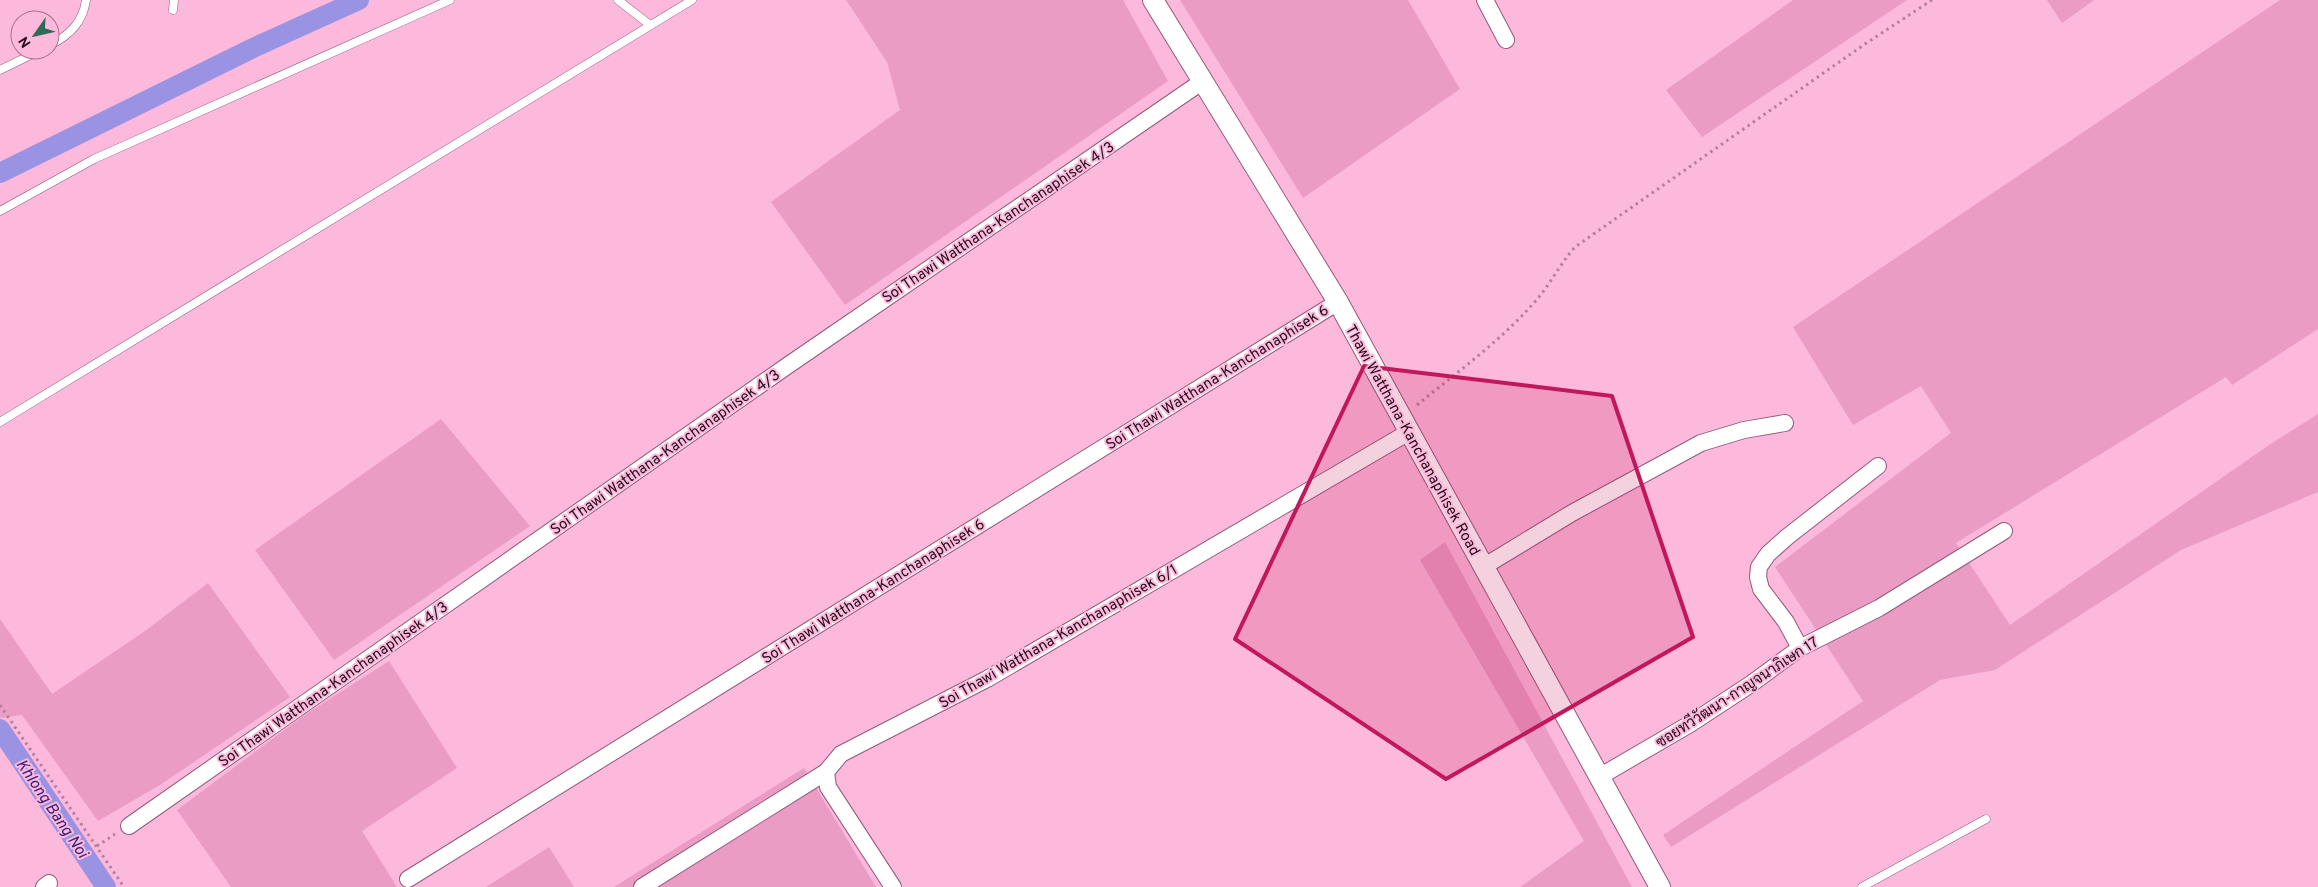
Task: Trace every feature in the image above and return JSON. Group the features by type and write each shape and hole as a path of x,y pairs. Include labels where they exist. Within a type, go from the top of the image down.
{"street":[{"name":"Thawi Watthana-Kanchanaphisek Road","path":"1153,0 1338,302 1660,887"},
{"path":"1485,0 1506,40"},
{"name":"Soi Thawi Watthana-Kanchanaphisek 4/3","path":"128,826 778,372 1203,81"},
{"name":"Soi Thawi Watthana-Kanchanaphisek 6","path":"408,879 1338,302"},
{"path":"1483,567 1572,512 1702,443 1744,430 1785,423"},
{"name":"Soi Thawi Watthana-Kanchanaphisek 6/1","path":"642,887 826,772 840,754 987,679 1405,424"},
{"path":"1800,648 1786,622 1761,589 1758,577 1759,567 1768,554 1787,537 1878,466"},
{"name":"ซอยทวีวัฒนา-กาญจนาภิเษก 17","path":"1599,777 1690,724 1751,684 1800,648 1879,608 2004,531"},
{"path":"826,772 828,787 834,800 893,887"}],"lane":[{"path":"60,40 67,36 84,15 86,0"},
{"path":"173,10 174,0"},
{"path":"0,211 94,159 450,0"},
{"path":"618,0 650,25"},
{"path":"0,422 692,0"},
{"path":"0,70 20,60"},
{"path":"1862,887 1986,819"}],"path":[{"path":"1405,424 1534,304 1560,263 1575,247 1865,44 1932,0"},
{"path":"0,705 124,887"}],"highlighted area":[{"path":"1364,366 1612,396 1693,637 1446,779 1235,639"}],"shaded area":[{"path":"846,0 1123,0 1168,81 845,305 771,202 900,110 887,62"},
{"path":"1180,0 1408,0 1460,89 1303,198"},
{"path":"1793,0 1907,0 1702,137 1666,90"},
{"path":"2047,0 2094,0 2062,23"},
{"path":"2280,0 2318,0 2318,329 2232,385 2226,377 1956,543 2010,625 2269,445 2318,414 2318,492 2181,550 1995,670 1940,680 1671,847 1663,835 1863,701 1775,567 1951,433 1921,386 1853,425 1793,327"},
{"path":"441,419 530,526 334,660 255,550"},
{"path":"1445,542 1632,887 1520,887 1584,841 1420,560"},
{"path":"208,583 290,697 160,785 98,821 22,715 1,718 0,716 0,619 52,694 145,631"},
{"path":"389,661 457,768 362,831 397,887 231,887 177,810 303,716"},
{"path":"804,768 876,887 614,887"},
{"path":"549,847 574,887 486,887"}],"waterway":[{"path":"0,173 253,48 359,0"},
{"name":"Khlong Bang Noi","path":"0,729 106,887"}]}
